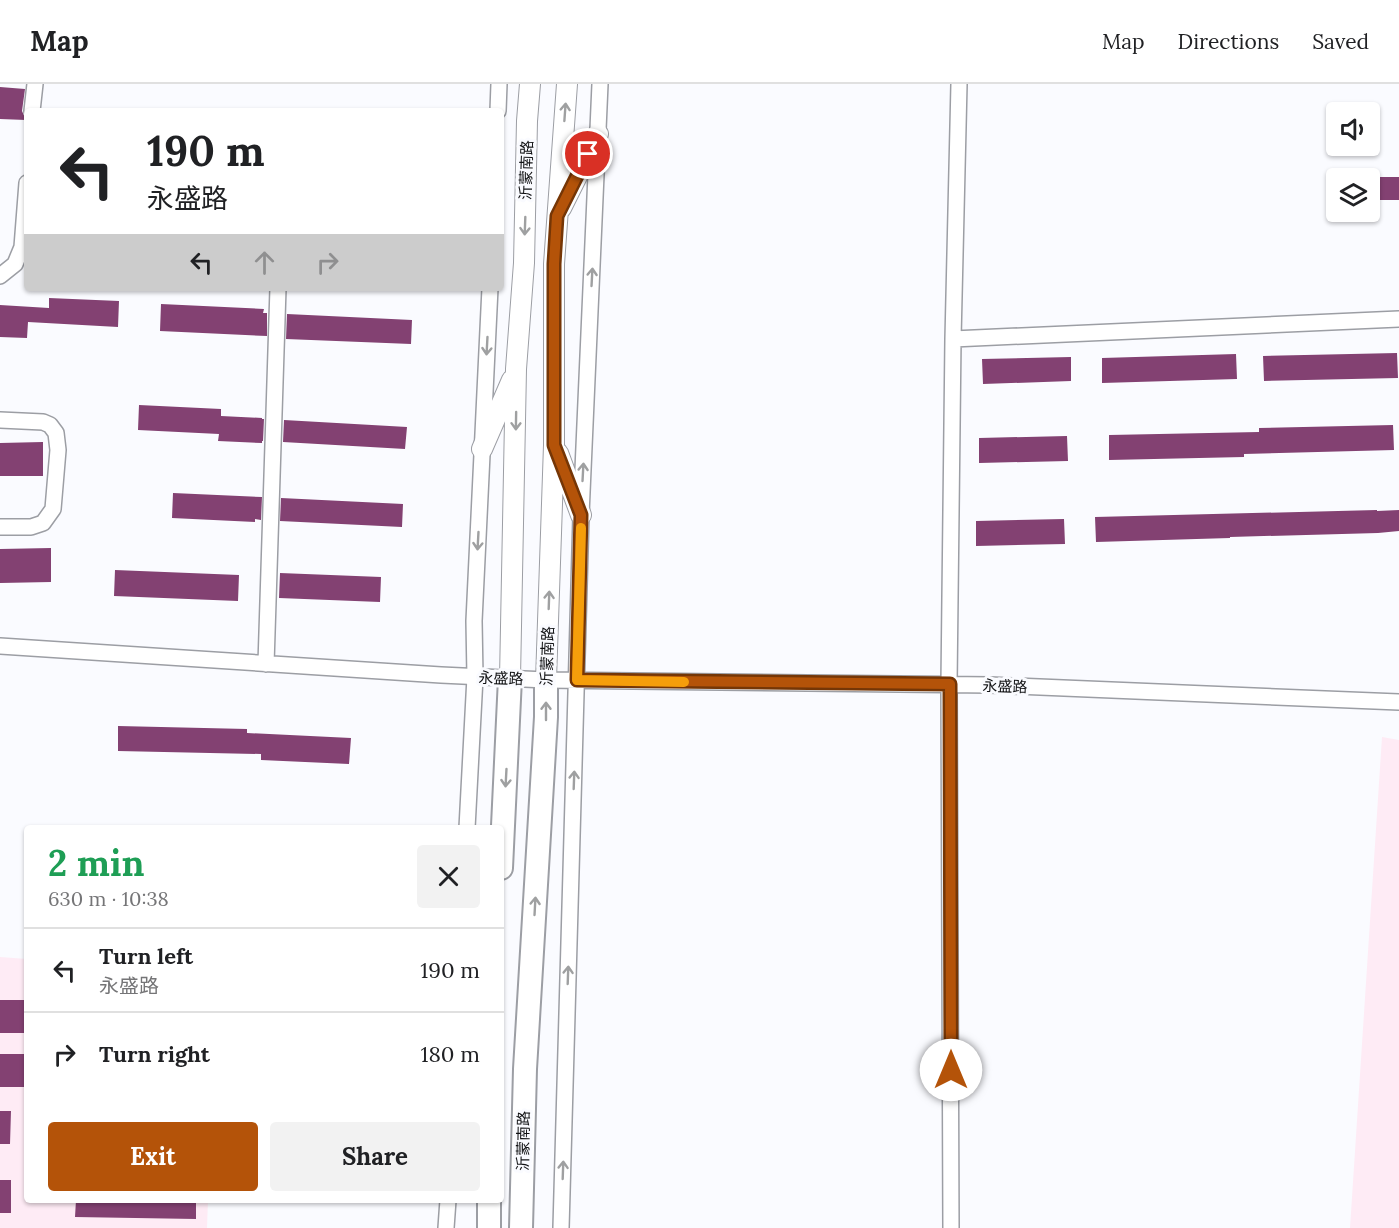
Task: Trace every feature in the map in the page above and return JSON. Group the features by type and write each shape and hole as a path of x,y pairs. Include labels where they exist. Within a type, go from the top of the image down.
{"highway":[{"name":"沂蒙南路","path":"502,825 510,678"},
{"name":"沂蒙南路","path":"521,1228 525,1069 546,717 546,680"},
{"path":"489,1203 489,1228"}],"main road":[{"path":"518,84 528,121"},
{"name":"沂蒙南路","path":"510,678 516,369 524,262 530,84"},
{"name":"沂蒙南路","path":"546,680 554,445 554,264 567,84"},
{"path":"557,216 598,134"},
{"path":"482,449 516,369"},
{"path":"554,445 581,515"}],"street":[{"path":"33,108 34,84"},
{"path":"498,108 499,84"},
{"path":"561,1228 581,515 600,84"},
{"path":"951,1228 950,684 953,339 959,84"},
{"path":"0,276 15,264 22,247 24,221"},
{"path":"266,664 278,291"},
{"path":"466,825 475,677 474,621 490,291"},
{"path":"953,339 1399,318"},
{"path":"0,420 44,422 50,425 56,433 58,450 53,509 43,523 31,527 0,527"},
{"name":"永盛路","path":"0,646 546,680 950,684 1399,702"},
{"path":"446,1228 447,1203"}],"shaded area":[{"path":"1382,737 1399,740 1399,1228 1350,1228"},
{"path":"0,957 24,959 24,1203 208,1203 207,1228 0,1228"}],"building":[{"path":"0,87 25,89 22,111 24,120 0,119"},
{"path":"1380,177 1399,177 1399,200 1380,200"},
{"path":"49,298 119,301 118,327 28,322 27,338 0,337 0,305 49,308"},
{"path":"161,304 264,309 263,313 267,313 267,336 160,331"},
{"path":"287,314 412,320 411,344 286,339"},
{"path":"1397,353 1398,378 1264,381 1263,356"},
{"path":"1236,354 1237,379 1102,383 1102,358"},
{"path":"1071,357 1071,381 983,384 982,359"},
{"path":"139,405 221,409 221,416 262,418 264,419 263,441 262,443 218,441 219,434 138,430"},
{"path":"284,420 407,427 405,449 283,442"},
{"path":"1393,425 1394,450 1109,460 1109,435 1259,432 1259,428"},
{"path":"1067,436 1068,461 979,463 979,438"},
{"path":"43,442 43,476 0,476 0,443"},
{"path":"173,493 262,497 261,520 255,519 255,522 172,518"},
{"path":"281,498 403,504 402,527 280,521"},
{"path":"1399,510 1399,531 1096,542 1095,517"},
{"path":"1064,519 1065,544 976,546 976,521"},
{"path":"51,548 51,582 0,583 0,549"},
{"path":"115,570 239,575 238,601 114,596"},
{"path":"280,573 381,577 380,602 279,598"},
{"path":"118,726 247,729 247,733 351,738 349,764 261,760 261,754 118,751"},
{"path":"0,1000 24,1000 24,1033 0,1033"},
{"path":"0,1054 24,1054 24,1087 0,1087"},
{"path":"0,1111 11,1111 10,1144 0,1144"},
{"path":"0,1180 11,1180 11,1213 0,1213"},
{"path":"76,1203 196,1203 196,1219 75,1217"}],"slow traffic":[{"path":"581,528 577,680 684,682"}],"route":[{"path":"588,154 557,216 554,264 554,445 581,515 577,680 950,684 951,1070"}]}
